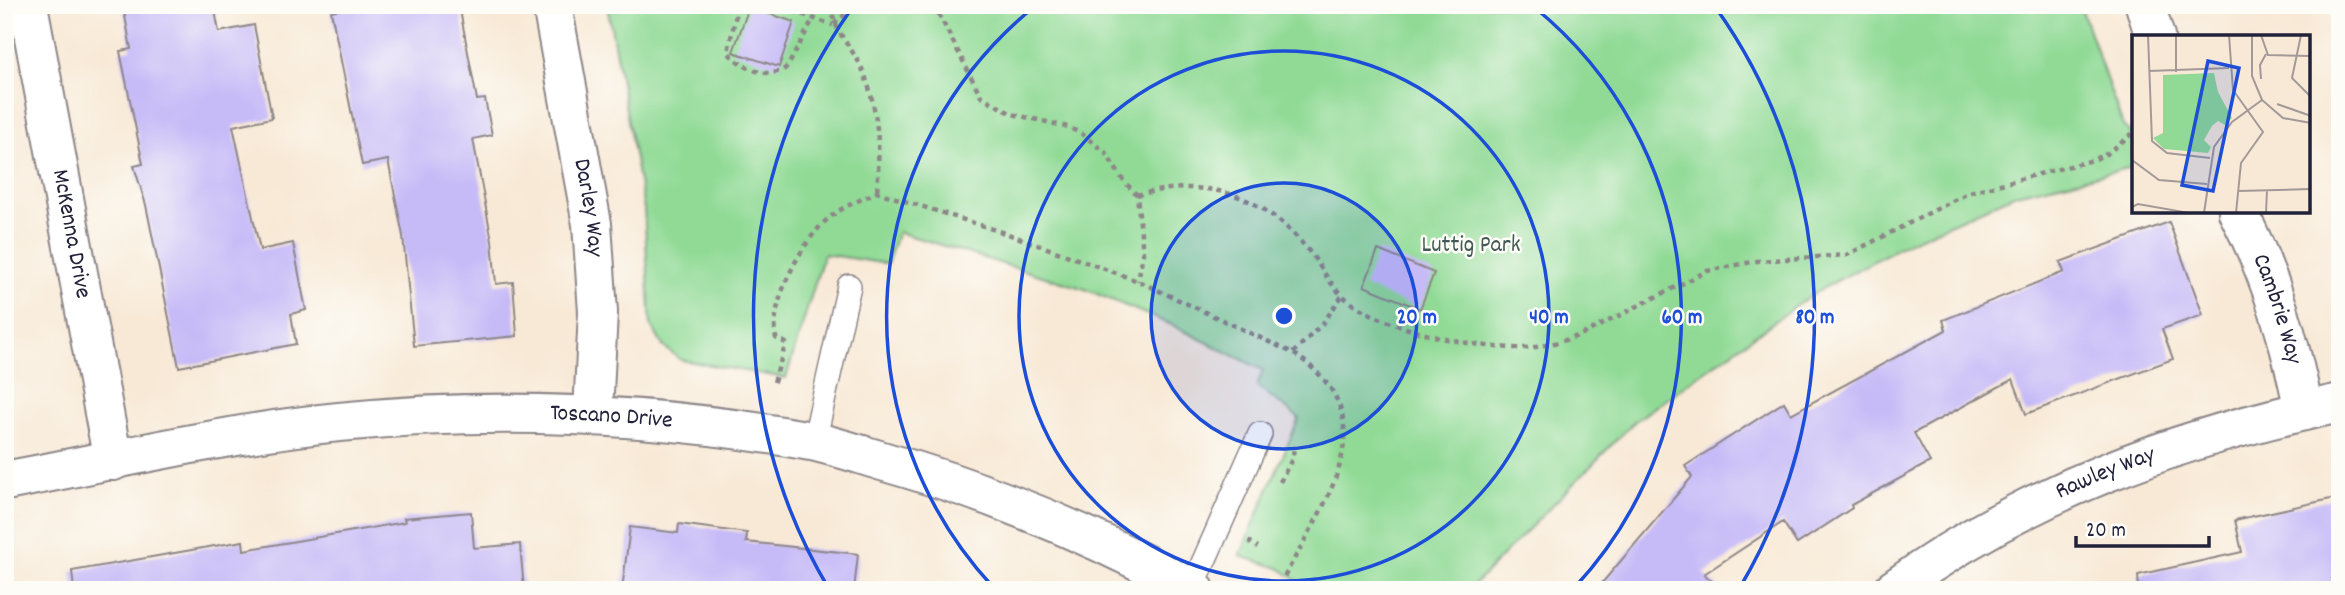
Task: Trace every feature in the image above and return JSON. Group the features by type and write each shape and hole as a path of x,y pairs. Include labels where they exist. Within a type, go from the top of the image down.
{"street":[{"name":"McKenna Drive","path":"29,5 113,461"},
{"name":"Darley Way","path":"552,5 592,224 598,312 593,413"},
{"path":"2145,5 2154,35"},
{"name":"Cambrie Way","path":"2239,214 2261,257 2291,346 2322,407"},
{"name":"Rawley Way","path":"1893,590 2019,510 2090,478 2199,438 2322,407"},
{"name":"Toscano Drive","path":"5,481 337,422 464,412 593,413 814,442 1000,499 1127,553 1194,589"}],"lane":[{"path":"814,442 849,286"},
{"path":"1194,589 1260,434"}],"path":[{"path":"738,5 728,52 738,63 765,73 783,71 788,66 813,19"},
{"path":"774,5 833,25"},
{"path":"831,5 833,25 863,72 877,116 880,134 877,192"},
{"path":"833,25 856,5"},
{"path":"934,5 981,96 1012,114 1068,127 1082,134 1105,152 1137,195 1143,253 1138,281"},
{"path":"1137,195 1177,187 1206,188 1250,200 1289,228 1342,296 1376,316 1475,344 1506,348 1554,344 1601,326 1707,271 1757,261 1847,255 1970,192 2093,160 2108,153 2132,134"},
{"path":"774,382 786,343 776,338 776,322 785,284 799,256 828,218 877,192 1008,234 1138,281 1209,311 1293,353 1314,367 1340,404 1345,428 1344,456 1282,581"},
{"path":"1293,353 1323,323 1342,296"}],"green space":[{"name":"Luttig Park","path":"607,5 2080,5 2123,126 2132,134 2132,167 2016,194 1909,242 1814,293 1634,422 1469,590 1311,590 1279,568 1240,556 1299,418 1257,386 1263,370 1172,325 1085,289 898,232 887,264 824,254 786,378 681,360 663,346 651,325 644,209"}],"building":[{"path":"123,5 214,5 219,32 254,25 272,118 233,126 260,250 293,243 306,310 291,314 296,344 179,367 146,205 134,166 143,164 120,51 131,49"},
{"path":"364,5 459,5 477,100 485,99 492,135 473,139 492,241 496,284 513,282 517,336 414,346 403,236 388,160 362,165 331,11"},
{"path":"749,7 794,22 779,67 733,52"},
{"path":"2169,222 2203,315 2162,329 2173,359 2026,414 2013,379 1914,433 1930,462 1851,505 1852,508 1797,544 1783,522 1704,574 1722,590 1596,590 1692,477 1685,466 1784,402 1791,414 1946,330 1943,320 2064,272 2060,262"},
{"path":"1378,250 1434,273 1420,309 1364,286"},
{"path":"2340,497 2340,590 2139,590 2138,575 2242,552 2235,520"},
{"path":"471,512 474,548 520,544 524,590 74,590 72,571 243,541 244,550 405,522 404,518"},
{"path":"679,524 747,533 746,542 858,554 854,590 622,590 630,527 678,533"}]}
